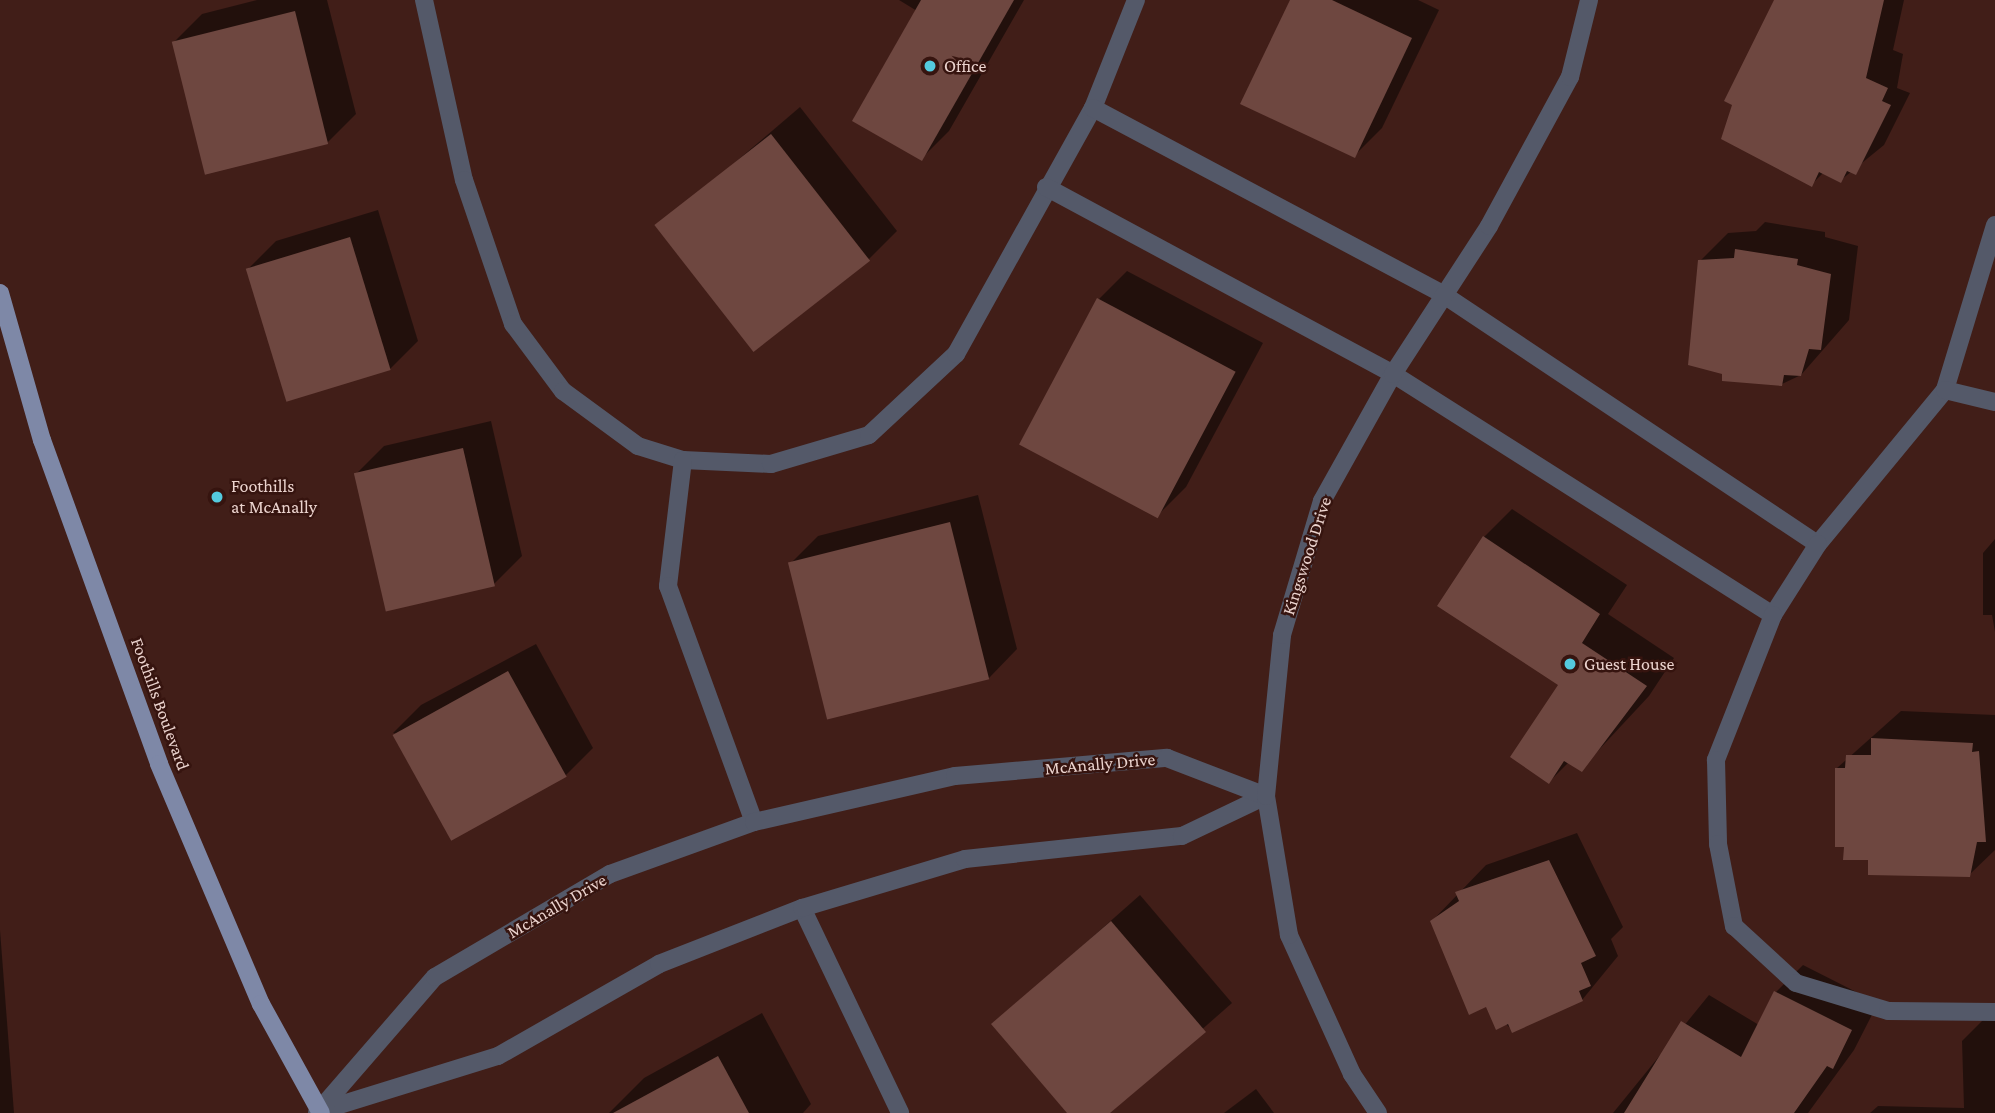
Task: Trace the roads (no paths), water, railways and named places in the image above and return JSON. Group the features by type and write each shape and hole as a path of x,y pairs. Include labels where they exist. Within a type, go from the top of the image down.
{"main road":[{"name":"Foothills Boulevard","path":"0,293 42,440 159,764 261,1004 319,1112"}],"street":[{"path":"424,0 467,192 513,324 563,391 603,423 638,446 683,460 771,464 870,435 956,354 1046,187 1093,108 1136,0"},
{"name":"Kingswood Drive","path":"1378,1113 1352,1074 1289,935 1266,796 1282,635 1322,501 1393,374 1444,295 1570,77 1589,0"},
{"path":"1093,108 1444,295 1818,544"},
{"path":"1046,187 1393,374 1773,615"},
{"path":"1995,225 1991,257 1945,390 1818,544 1773,615 1716,760 1718,844 1734,926 1796,983 1888,1011 1995,1012"},
{"path":"1945,390 1995,402"},
{"path":"683,460 668,586 754,822"},
{"name":"McAnally Drive","path":"319,1112 435,976 610,874 754,822 955,776 1167,758 1266,796"},
{"path":"319,1112 498,1056 659,964 802,908 965,859 1182,836 1266,796"},
{"path":"802,908 900,1113"}],"place":[{"name":"Office","path":"930,66"},
{"name":"Foothills at McAnally","path":"217,497"},
{"name":"Guest House","path":"1570,664"}]}
